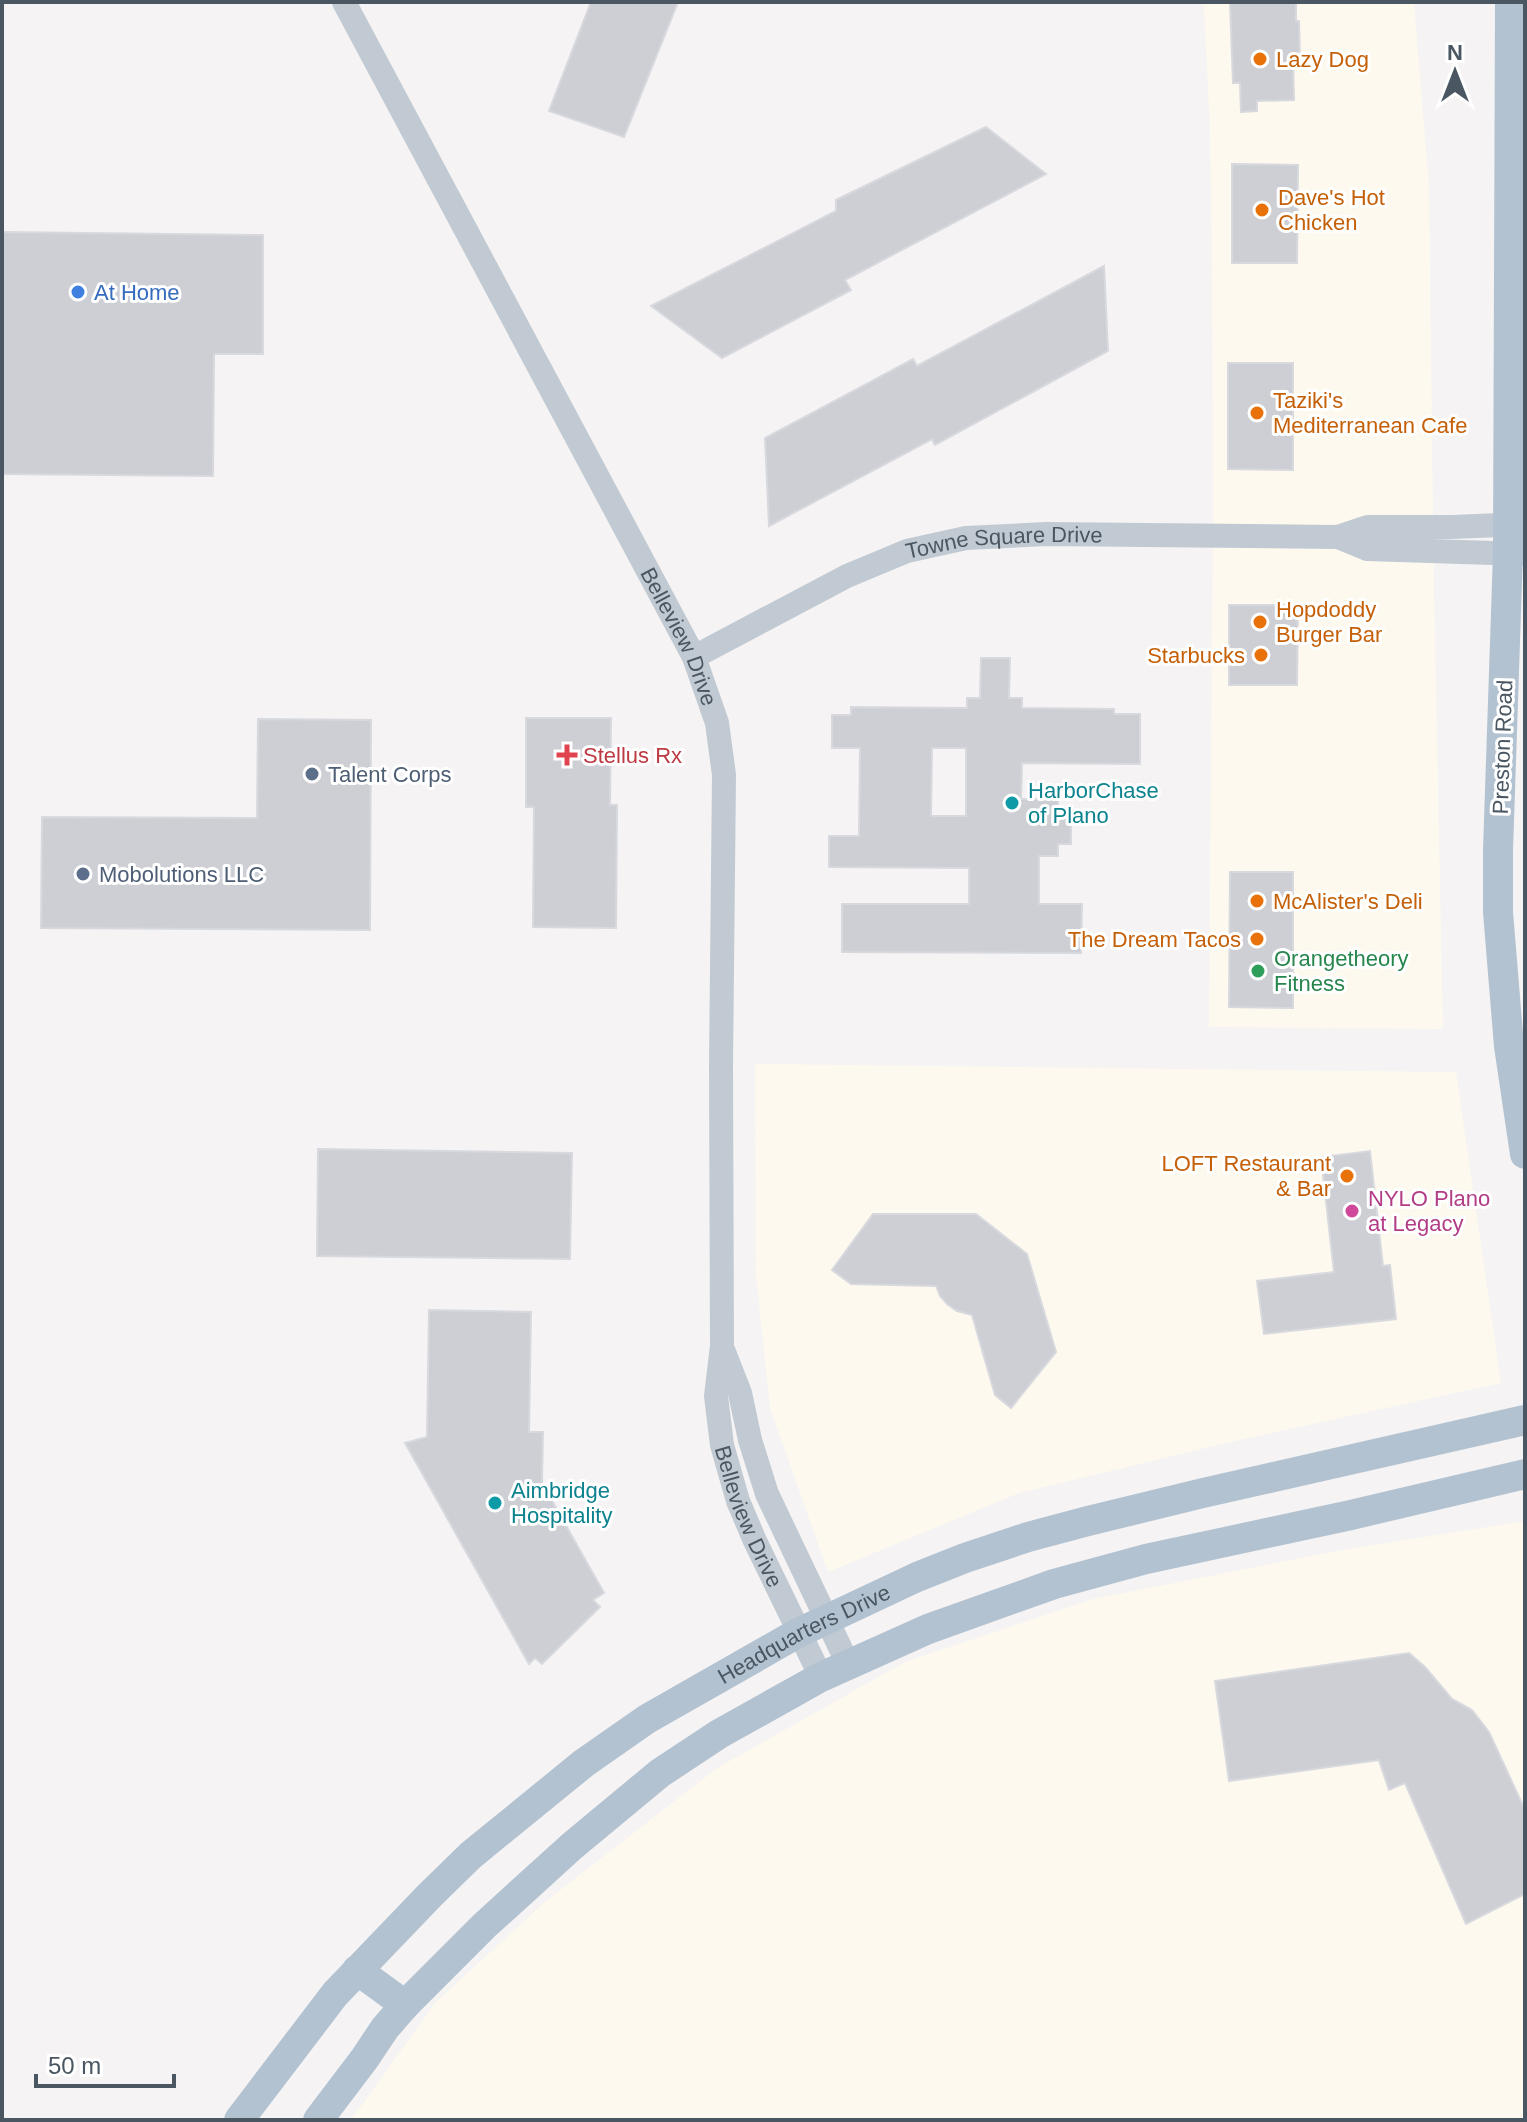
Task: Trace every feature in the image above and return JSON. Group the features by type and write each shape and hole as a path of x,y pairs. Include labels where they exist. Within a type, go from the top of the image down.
{"main road":[{"name":"Preston Road","path":"1510,2 1517,539 1498,850 1498,912 1509,1046 1525,1154"},
{"path":"1510,44 1525,73"},
{"path":"1498,912 1525,934"},
{"name":"Headquarters Drive","path":"239,2120 335,1994 471,1855 584,1763 647,1719 798,1633 965,1558 1088,1521 1525,1420"},
{"name":"Headquarters Drive","path":"318,2120 405,2005 496,1915 572,1846 660,1773 719,1734 835,1670 928,1629 1054,1584 1216,1543 1525,1474"},
{"path":"1203,1493 1216,1543"},
{"path":"357,1970 405,2005"}],"street":[{"name":"Belleview Drive","path":"344,2 694,657 717,723 724,775 722,1346 716,1396 722,1445 738,1501 798,1633 835,1670"},
{"name":"Towne Square Drive","path":"694,657 847,576 907,551 966,538 1046,534 1338,537 1368,527 1452,527 1517,539"},
{"name":"Belleview Drive","path":"722,1346 740,1393 750,1440 767,1494 826,1619 835,1670"}],"shaded area":[{"path":"1202,2 1414,2 1429,187 1443,1029 1209,1027 1212,269 1210,129"},
{"path":"755,1064 1456,1072 1501,1383 1235,1441 1019,1493 828,1572 770,1408 756,1275"},
{"path":"1525,1521 1525,2120 351,2120 435,2003 546,1901 717,1768 905,1662 1093,1599 1336,1551"}],"building":[{"path":"591,2 678,2 624,137 549,111"},
{"path":"1230,2 1296,2 1300,57 1293,57 1294,100 1257,101 1257,111 1241,112 1240,83 1233,83"},
{"path":"986,127 1046,174 845,280 851,290 722,358 651,306 836,211 836,200"},
{"path":"1232,164 1298,165 1297,263 1232,263"},
{"path":"2,232 263,235 263,354 214,354 213,476 2,474"},
{"path":"1104,266 1108,351 935,445 932,439 769,526 765,438 913,359 917,366"},
{"path":"1228,363 1293,363 1293,470 1228,469"},
{"path":"1229,605 1298,605 1297,685 1229,685"},
{"name":"HarborChase of Plano","path":"981,658 1010,658 1009,698 1022,698 1022,708 1114,709 1114,714 1140,714 1140,764 1022,763 1021,799 1058,799 1058,808 1071,808 1071,844 1058,844 1058,856 1039,856 1039,904 1082,904 1081,953 842,952 842,904 969,904 969,868 829,867 829,836 859,836 860,748 832,748 832,715 851,715 851,707 967,708 967,698 980,698","holes":["932,748 966,748 966,816 931,816"]},
{"path":"526,718 611,718 610,805 617,805 616,928 533,927 534,807 526,807"},
{"path":"258,719 371,720 370,930 41,928 42,817 257,818"},
{"path":"1230,872 1293,872 1293,1008 1229,1007"},
{"path":"318,1149 572,1153 570,1259 317,1256"},
{"name":"NYLO Plano at Legacy","path":"1370,1151 1383,1266 1390,1265 1396,1319 1264,1334 1257,1281 1334,1272 1321,1157"},
{"path":"873,1214 976,1214 1027,1254 1056,1352 1011,1408 995,1395 972,1315 947,1304 936,1286 851,1284 832,1270"},
{"name":"Aimbridge Hospitality","path":"429,1310 531,1312 529,1432 543,1432 542,1483 604,1593 593,1600 600,1607 542,1664 535,1658 529,1664 405,1443 427,1437"},
{"path":"1409,1653 1452,1699 1472,1710 1489,1732 1525,1810 1525,1894 1466,1924 1405,1783 1389,1790 1379,1760 1229,1781 1215,1681"}],"place":[{"name":"Lazy Dog","path":"1260,59"},
{"name":"Dave's Hot Chicken","path":"1262,210"},
{"name":"At Home","path":"78,292"},
{"name":"Taziki's Mediterranean Cafe","path":"1257,413"},
{"name":"Hopdoddy Burger Bar","path":"1260,622"},
{"name":"Starbucks","path":"1261,655"},
{"name":"Stellus Rx","path":"567,755"},
{"name":"Talent Corps","path":"312,774"},
{"name":"HarborChase of Plano","path":"1012,803"},
{"name":"Mobolutions LLC","path":"83,874"},
{"name":"McAlister's Deli","path":"1257,901"},
{"name":"The Dream Tacos","path":"1257,939"},
{"name":"Orangetheory Fitness","path":"1258,971"},
{"name":"LOFT Restaurant & Bar","path":"1347,1176"},
{"name":"NYLO Plano at Legacy","path":"1352,1211"},
{"name":"Aimbridge Hospitality","path":"495,1503"}]}
